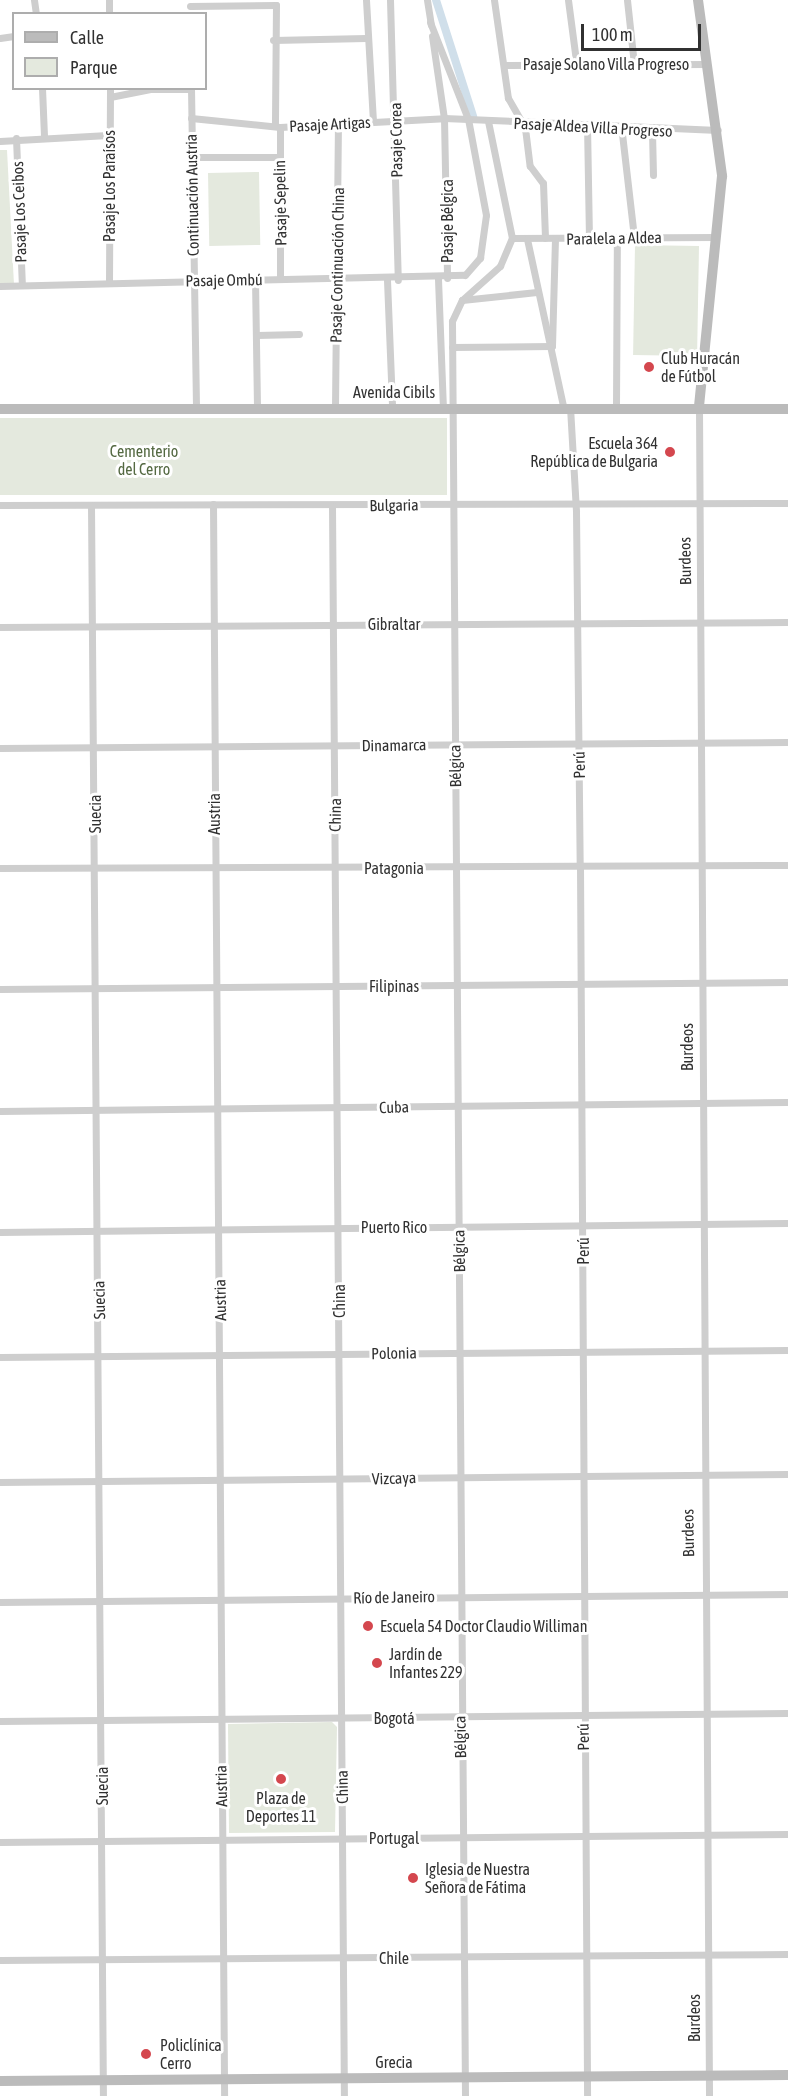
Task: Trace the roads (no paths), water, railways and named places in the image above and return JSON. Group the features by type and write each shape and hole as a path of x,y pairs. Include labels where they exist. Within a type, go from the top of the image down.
{"street":[{"path":"366,0 366,38 373,121"},
{"name":"Pasaje Corea","path":"390,0 397,119 398,280"},
{"name":"Pasaje Bélgica","path":"426,0 444,118 447,278 473,269 487,237 468,119 430,22"},
{"path":"494,0 508,98 523,122 530,166 543,183 545,238"},
{"path":"568,0 576,61"},
{"path":"627,0 634,64"},
{"name":"Burdeos","path":"698,0 718,130 722,176 699,408 704,865 701,984 705,1225 703,1475 709,2096"},
{"name":"Pasaje Sepelin","path":"190,7 276,5 273,40 279,157 280,279"},
{"path":"273,40 366,38"},
{"name":"Pasaje Solano Villa Progreso","path":"504,65 576,61 707,64"},
{"path":"42,90 44,136"},
{"name":"Pasaje Los Paraísos","path":"109,283 110,90"},
{"path":"110,97 145,90"},
{"name":"Continuación Austria","path":"191,90 196,409"},
{"name":"Pasaje Artigas","path":"191,118 277,126 397,119 468,119"},
{"name":"Pasaje Aldea Villa Progreso","path":"468,119 621,125 652,131 718,130"},
{"path":"455,407 452,321 462,300 500,267 512,238 489,121"},
{"name":"Pasaje Continuación China","path":"334,408 338,122"},
{"path":"587,124 589,239"},
{"path":"621,125 634,238"},
{"path":"652,131 653,176"},
{"path":"0,141 44,136 108,135"},
{"name":"Pasaje Los Ceibos","path":"16,138 22,285"},
{"path":"192,157 279,157"},
{"name":"Paralela a Aldea","path":"512,238 716,237"},
{"path":"616,407 617,238"},
{"path":"527,239 537,292 552,346"},
{"path":"552,346 555,239"},
{"name":"Pasaje Ombú","path":"0,286 255,279 447,278"},
{"path":"255,279 257,410"},
{"name":"Pasaje Bélgica","path":"438,279 443,407"},
{"path":"387,280 392,407"},
{"path":"462,300 537,292"},
{"path":"257,335 299,334"},
{"path":"452,347 552,346"},
{"name":"Perú","path":"552,346 567,406 574,505 578,622 579,984 583,1226 581,1596 587,2096"},
{"name":"Avenida Cibils","path":"0,409 257,410 567,406 788,409"},
{"name":"Bélgica","path":"455,407 456,504 453,623 461,1477 459,1718 465,2096"},
{"name":"Bulgaria","path":"0,505 332,506 788,503"},
{"name":"Austria","path":"213,504 224,2096"},
{"name":"Suecia","path":"91,505 101,1481 103,2096"},
{"name":"China","path":"332,506 344,2096"},
{"name":"Gibraltar","path":"0,627 788,622"},
{"name":"Dinamarca","path":"0,748 788,742"},
{"name":"Patagonia","path":"0,868 215,870 788,865"},
{"name":"Filipinas","path":"0,989 788,982"},
{"name":"Cuba","path":"0,1111 98,1109 216,1111 788,1102"},
{"name":"Puerto Rico","path":"0,1232 788,1223"},
{"name":"Polonia","path":"0,1357 788,1350"},
{"name":"Vizcaya","path":"0,1482 788,1474"},
{"name":"Río de Janeiro","path":"0,1602 100,1599 220,1600 788,1594"},
{"name":"Bogotá","path":"0,1721 583,1717 788,1713"},
{"name":"Portugal","path":"0,1842 788,1834"},
{"name":"Chile","path":"0,1960 788,1954"},
{"name":"Grecia","path":"0,2080 788,2075"}],"waterway":[{"path":"436,0 473,116"}],"place":[{"name":"Club Huracán de Fútbol","path":"649,367"},
{"name":"Escuela 364 República de Bulgaria","path":"670,452"},
{"name":"Escuela 54 Doctor Claudio Williman","path":"368,1626"},
{"name":"Jardín de Infantes 229","path":"377,1663"},
{"name":"Plaza de Deportes 11","path":"281,1779"},
{"name":"Iglesia de Nuestra Señora de Fátima","path":"413,1878"},
{"name":"Policlínica Cerro","path":"146,2054"}],"park label":[{"name":"Cementerio del Cerro","path":"144,460"}]}
